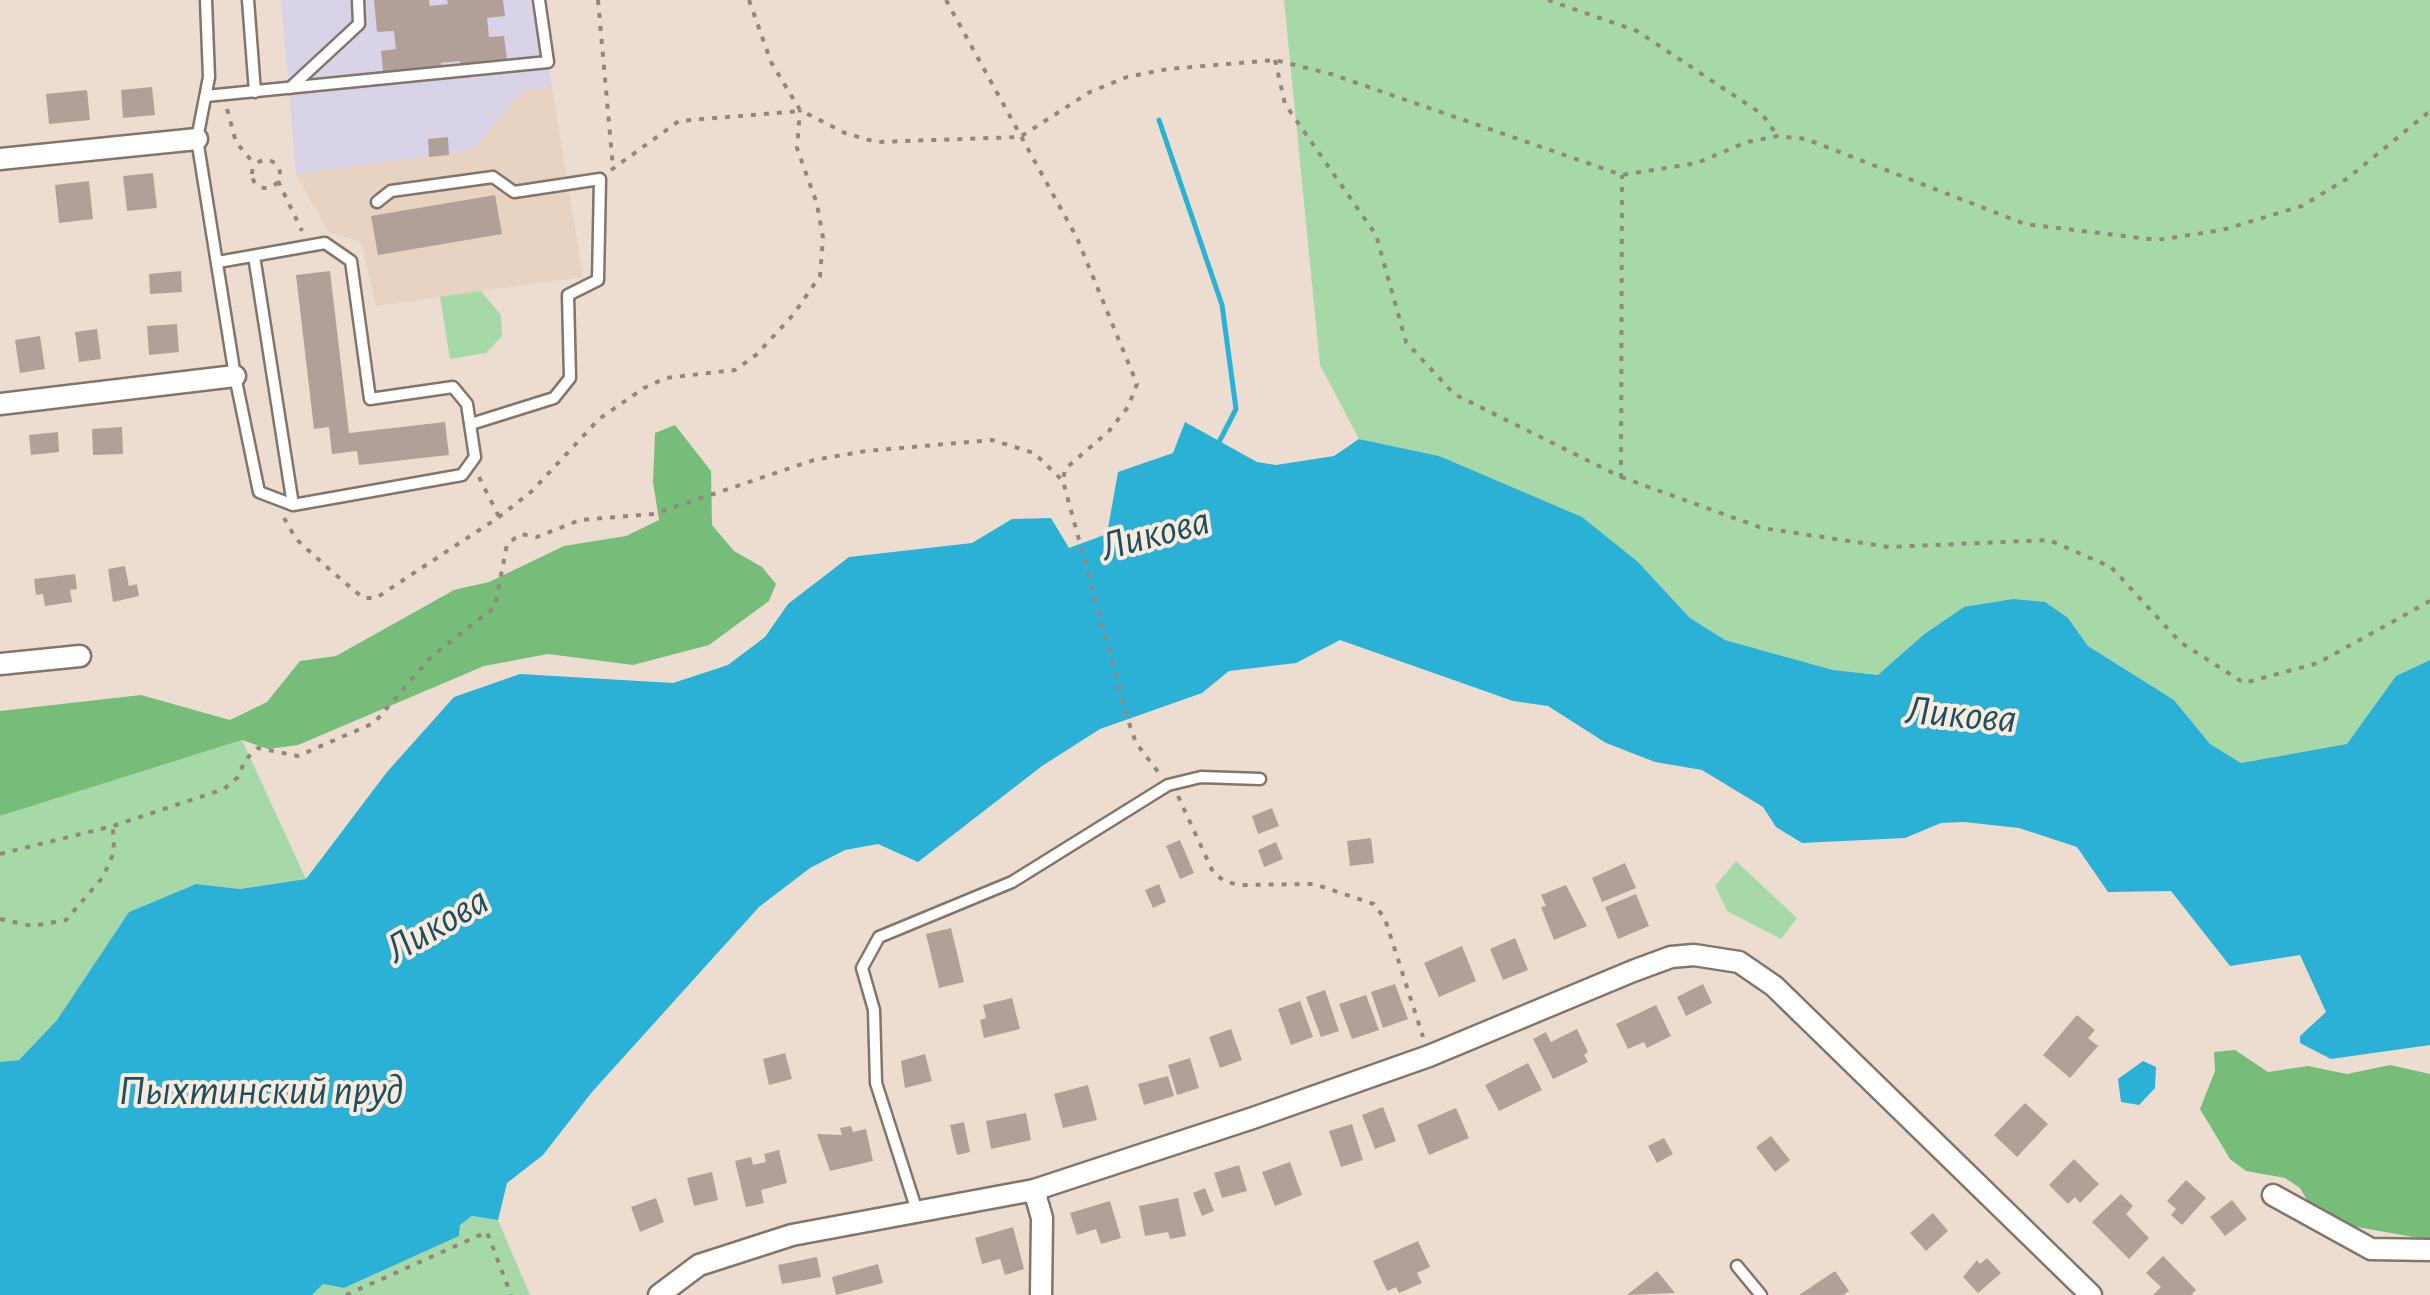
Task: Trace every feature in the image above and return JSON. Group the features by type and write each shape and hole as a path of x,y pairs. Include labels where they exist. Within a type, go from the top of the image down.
{"street":[{"path":"0,159 197,139"},
{"path":"0,404 235,376"},
{"path":"0,664 80,656"},
{"path":"659,1295 700,1264 792,1235 1034,1190 1429,1056 1671,957 1714,956 1739,962 1774,986 2091,1295"},
{"path":"1034,1190 1042,1218 1041,1295"},
{"path":"2273,1195 2371,1249 2430,1250"}],"lane":[{"path":"206,0 210,77 197,139 235,376 260,492 293,505 462,475 475,457 467,404 453,387 370,399 351,261 325,243 218,262"},
{"path":"248,0 255,92"},
{"path":"289,88 359,24 358,0"},
{"path":"206,96 548,62 539,0"},
{"path":"378,202 391,191 493,177 514,192 600,179 598,280 568,295 570,378 554,398 471,424"},
{"path":"254,256 293,505"},
{"path":"917,1212 876,1083 874,1010 862,968 866,954 879,937 1012,882 1168,785 1201,777 1260,779"},
{"path":"1738,1266 1761,1295"}],"path":[{"path":"598,0 613,168"},
{"path":"293,505 284,519 296,539 363,598 376,598 499,518 532,491 599,419 644,388 666,378 735,370 793,315 820,276 824,238 817,204 797,148 800,110 772,62 749,0"},
{"path":"946,0 1077,238 1137,384 1128,407 1109,431 1065,469 1063,481 1068,512 1136,743 1181,800 1213,872 1224,881 1239,886 1314,884 1374,904 1385,919 1429,1056"},
{"path":"1548,0 1637,30 1762,114 1778,136"},
{"path":"600,179 680,121 800,110 845,133 876,142 1020,137 1090,92 1128,78 1168,69 1276,60 1331,74 1622,176 1697,163 1747,142 1778,136 1806,139 2025,224 2157,240 2222,230 2302,206 2348,178 2430,111"},
{"path":"1276,60 1285,104 1376,235 1406,342 1454,394 1621,477 1762,528 1889,547 2049,540 2112,567 2180,642 2244,683 2318,663 2430,601"},
{"path":"223,95 236,142 254,165"},
{"path":"278,181 267,188 258,186 251,174 254,165 262,160 276,164 278,181 310,246"},
{"path":"1621,477 1622,176"},
{"path":"0,854 113,826 224,789 238,777 245,760 258,748 298,756 336,744 374,724 431,657 495,607 507,544 521,534 537,536 580,520 654,514 814,460 866,451 992,440 1034,453 1063,481"},
{"path":"471,462 499,518"},
{"path":"0,920 32,926 66,920 104,877 114,852 113,826"},
{"path":"346,1295 487,1232 511,1295"}],"shaded area":[{"path":"281,0 539,0 552,87 524,90 472,150 296,174"},
{"path":"552,87 583,277 376,306 361,242 328,232 296,174 472,150 524,90"}],"green space":[{"path":"1284,0 2430,0 2430,660 2396,676 2348,744 2241,763 2210,744 2174,700 2088,646 2068,618 1964,607 1923,635 1878,675 1833,670 1725,640 1690,618 1638,562 1439,456 1359,439 1320,365"},
{"path":"481,291 501,315 502,336 486,353 450,359 440,297"},
{"path":"675,425 711,471 712,525 734,551 762,567 776,584 769,601 709,645 633,665 548,654 484,666 298,745 268,749 242,740 0,816 0,711 141,695 230,720 267,702 300,661 336,656 454,590 489,582 564,546 626,536 659,520 653,482 655,433"},
{"path":"242,740 306,879 239,889 196,884 129,912 57,1020 19,1060 0,1062 0,816"},
{"path":"1736,861 1797,918 1781,939 1727,911 1715,886"},
{"path":"2235,1050 2268,1072 2308,1066 2347,1074 2390,1065 2430,1074 2430,1240 2346,1225 2310,1205 2300,1188 2285,1178 2246,1171 2230,1159 2200,1109 2215,1071 2214,1052"},
{"path":"472,1216 498,1220 530,1295 312,1295 323,1284 344,1288 459,1236 460,1225"}],"water":[{"name":"Пыхтинский пруд","path":"1185,422 1257,462 1276,465 1334,456 1359,439 1439,456 1582,517 1638,562 1690,618 1725,640 1833,670 1878,675 1923,635 1964,607 2013,599 2045,602 2068,618 2088,646 2174,700 2210,744 2241,763 2347,744 2396,676 2430,660 2430,1045 2331,1059 2300,1043 2300,1036 2326,1012 2300,955 2230,966 2171,891 2108,892 2077,847 2019,828 1964,822 1941,823 1905,838 1802,843 1776,827 1763,807 1702,770 1655,762 1606,743 1548,706 1513,701 1340,640 1296,663 1229,671 1202,693 1100,729 1042,766 918,862 878,844 845,850 810,868 759,907 592,1092 543,1155 507,1183 498,1220 472,1216 460,1225 459,1236 344,1288 323,1284 312,1295 0,1295 0,1062 19,1060 57,1020 129,912 196,884 240,889 306,879 387,772 454,697 520,674 673,683 728,665 765,637 788,604 849,557 972,543 1012,519 1051,518 1069,548 1107,534 1118,472 1173,453"},
{"path":"2143,1061 2156,1067 2155,1088 2139,1105 2121,1102 2118,1079"}],"building":[{"path":"374,0 429,0 430,6 448,4 447,0 503,0 505,16 487,18 489,37 504,36 508,67 462,72 460,61 441,63 442,74 384,80 381,51 396,49 394,31 377,32"},
{"path":"152,87 155,115 123,118 121,90"},
{"path":"87,90 90,120 49,124 46,94"},
{"path":"448,137 449,155 429,157 428,139"},
{"path":"153,173 157,208 127,211 123,176"},
{"path":"89,181 93,219 59,223 55,185"},
{"path":"495,195 502,234 378,255 371,216"},
{"path":"181,271 182,292 150,294 149,274"},
{"path":"330,271 349,433 445,422 449,455 359,465 357,451 332,454 329,427 314,429 296,275"},
{"path":"177,324 179,352 149,355 147,326"},
{"path":"97,329 101,359 79,362 75,332"},
{"path":"40,336 45,369 20,373 15,340"},
{"path":"122,427 123,454 93,455 92,429"},
{"path":"58,432 59,452 31,455 29,435"},
{"path":"125,566 129,586 137,584 139,596 113,602 108,569"},
{"path":"75,574 77,589 70,590 72,602 45,606 43,594 36,595 34,579"},
{"path":"1272,808 1279,826 1258,834 1252,816"},
{"path":"1371,838 1374,863 1350,866 1347,841"},
{"path":"1180,840 1194,873 1180,879 1166,846"},
{"path":"1276,842 1283,859 1264,867 1258,850"},
{"path":"1625,863 1636,888 1602,902 1592,878"},
{"path":"1159,884 1166,902 1153,908 1145,890"},
{"path":"1566,885 1587,926 1554,940 1541,907 1546,906 1541,895"},
{"path":"1636,894 1649,926 1618,939 1605,907"},
{"path":"951,928 964,982 939,988 926,934"},
{"path":"1515,938 1528,970 1503,980 1490,949"},
{"path":"1462,946 1476,981 1439,997 1424,963"},
{"path":"1395,984 1408,1019 1383,1028 1371,992"},
{"path":"1703,984 1712,1003 1686,1016 1677,997"},
{"path":"1325,990 1339,1031 1321,1037 1306,997"},
{"path":"1366,995 1379,1030 1352,1039 1339,1004"},
{"path":"1012,998 1020,1029 984,1038 980,1020 986,1018 983,1005"},
{"path":"1300,1001 1313,1037 1291,1045 1278,1009"},
{"path":"1656,1005 1671,1036 1647,1048 1644,1042 1628,1049 1616,1024"},
{"path":"2077,1015 2095,1030 2088,1038 2098,1046 2070,1078 2043,1055"},
{"path":"1231,1029 1242,1060 1220,1068 1209,1037"},
{"path":"1577,1029 1588,1052 1584,1055 1588,1062 1553,1079 1533,1039 1546,1032 1551,1042"},
{"path":"785,1053 792,1079 769,1085 763,1059"},
{"path":"925,1054 932,1081 905,1088 901,1061"},
{"path":"1190,1058 1199,1088 1177,1095 1168,1065"},
{"path":"1528,1063 1542,1090 1499,1111 1485,1085"},
{"path":"1168,1076 1174,1096 1144,1105 1138,1084"},
{"path":"1088,1085 1097,1120 1063,1128 1054,1094"},
{"path":"2025,1103 2048,1124 2017,1157 1994,1135"},
{"path":"1383,1107 1396,1141 1375,1149 1362,1115"},
{"path":"1456,1108 1469,1138 1429,1155 1417,1125"},
{"path":"1026,1113 1031,1140 991,1149 986,1121"},
{"path":"964,1122 970,1152 957,1155 950,1125"},
{"path":"1352,1124 1363,1160 1341,1167 1329,1131"},
{"path":"851,1126 853,1132 866,1129 873,1161 830,1171 817,1134 842,1135 840,1128"},
{"path":"1771,1136 1790,1160 1775,1172 1756,1147"},
{"path":"1664,1138 1673,1154 1657,1163 1648,1146"},
{"path":"779,1150 787,1183 761,1190 764,1203 746,1207 735,1161 751,1157 753,1165 766,1162 764,1154"},
{"path":"2074,1159 2099,1184 2080,1203 2075,1197 2068,1204 2049,1185"},
{"path":"1290,1162 1302,1195 1275,1206 1262,1172"},
{"path":"1239,1165 1247,1191 1222,1198 1214,1173"},
{"path":"712,1172 718,1200 694,1206 687,1178"},
{"path":"2186,1180 2206,1198 2182,1225 2171,1215 2176,1209 2167,1201"},
{"path":"1205,1188 1214,1211 1202,1216 1193,1193"},
{"path":"2121,1194 2133,1206 2126,1214 2149,1238 2129,1259 2092,1222"},
{"path":"656,1198 664,1222 640,1232 631,1207"},
{"path":"1178,1198 1186,1236 1170,1239 1168,1232 1145,1236 1139,1206"},
{"path":"2232,1200 2247,1219 2225,1236 2210,1217"},
{"path":"1110,1201 1121,1238 1101,1244 1096,1229 1077,1235 1070,1213"},
{"path":"1933,1213 1948,1231 1926,1251 1910,1233"},
{"path":"1013,1227 1024,1269 1005,1275 1000,1259 982,1264 975,1238"},
{"path":"1418,1241 1430,1267 1417,1273 1422,1283 1399,1293 1396,1287 1387,1291 1373,1261"},
{"path":"2163,1256 2196,1290 2191,1295 2153,1295 2161,1287 2146,1273"},
{"path":"817,1257 821,1277 782,1284 778,1265"},
{"path":"1987,1258 2001,1273 1978,1293 1963,1277 1977,1260 1980,1264"},
{"path":"878,1264 883,1283 836,1295 832,1277"},
{"path":"1657,1271 1675,1293 1627,1295"},
{"path":"1835,1271 1849,1291 1843,1295 1799,1295"}],"waterway":[{"path":"1159,120 1222,305 1236,409 1217,446"}],"water label":[{"name":"Ликова","path":"1155,534"},
{"name":"Ликова","path":"1961,715"},
{"name":"Ликова","path":"437,925"}]}
